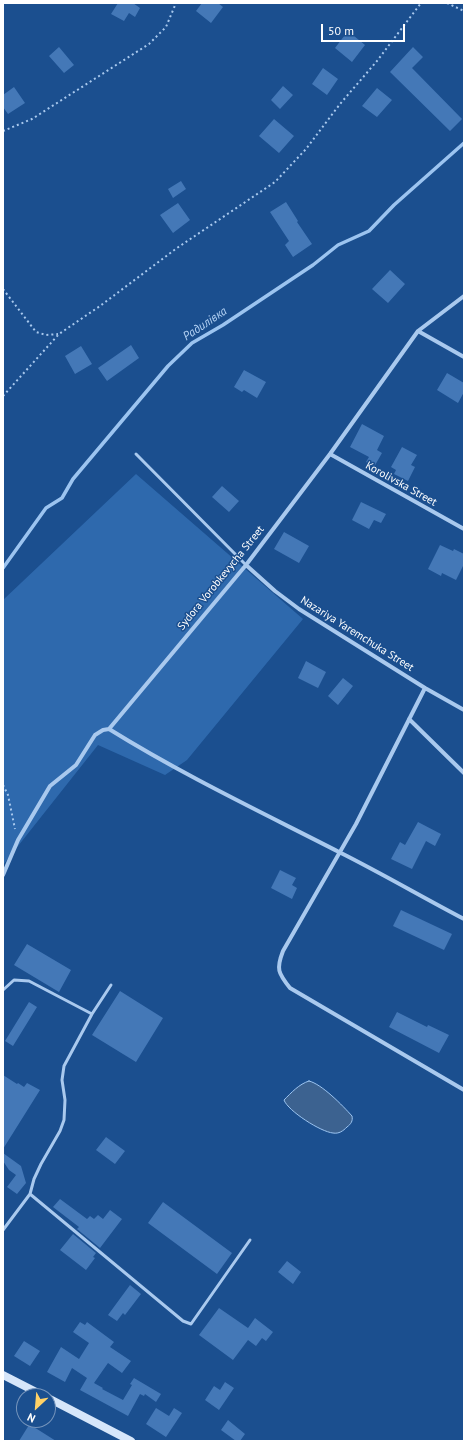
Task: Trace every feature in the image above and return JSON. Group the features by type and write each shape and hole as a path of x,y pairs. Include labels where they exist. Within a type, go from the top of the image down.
{"main road":[{"path":"3,1375 28,1388"},
{"path":"56,1402 131,1441"}],"street":[{"name":"Sydora Vorobkevycha Street","path":"3,875 18,840 50,786 76,765 95,735 103,730 109,729 246,565 330,454 418,331 464,296"},
{"path":"418,331 464,357"},
{"name":"Korolivska Street","path":"330,454 464,529"},
{"name":"Nazariya Yaremchuka Street","path":"246,565 275,591 299,609 425,688 464,710"},
{"path":"425,688 356,824 283,951 278,963 280,976 290,988 464,1090"},
{"path":"409,720 464,773"},
{"path":"109,729 152,756 227,796 340,852 464,919"}],"lane":[{"path":"136,454 246,565"},
{"path":"3,990 14,980 29,981 92,1014"},
{"path":"3,1230 30,1194 34,1179 41,1164 60,1131 64,1120 66,1100 62,1080 64,1066 110,984"},
{"path":"30,1194 184,1321 191,1324 250,1240"}],"path":[{"path":"3,131 32,119 149,44 166,27 176,3"},
{"path":"3,396 59,334 100,306 177,248 275,182 306,149 340,104 377,61 421,3"},
{"path":"447,3 464,11"},
{"path":"3,289 36,332 46,335 59,334"},
{"path":"3,785 8,795 18,840"}],"shaded area":[{"path":"136,474 303,619 187,760 165,775 98,745 3,865 3,600"},
{"path":"309,1081 320,1086 338,1101 352,1116 351,1124 337,1133 328,1132 313,1125 298,1115 287,1105 284,1100 299,1086"}],"building":[{"path":"118,3 133,3 140,8 135,17 129,13 124,21 111,14"},
{"path":"202,3 218,3 223,7 211,23 196,11"},
{"path":"348,31 365,45 352,62 335,48"},
{"path":"59,47 74,65 64,73 49,56"},
{"path":"413,47 423,57 412,68 462,119 450,131 390,72"},
{"path":"323,68 338,79 327,95 312,84"},
{"path":"283,86 293,95 280,109 271,100"},
{"path":"14,87 25,103 8,114 3,107 3,95"},
{"path":"377,88 392,100 377,117 362,106"},
{"path":"274,119 294,136 279,153 259,136"},
{"path":"181,181 186,189 173,198 168,189"},
{"path":"286,202 312,244 293,257 285,245 289,241 270,212"},
{"path":"178,203 190,220 173,233 160,215"},
{"path":"390,270 405,284 388,303 372,289"},
{"path":"131,345 139,358 107,381 98,368"},
{"path":"81,346 92,364 75,374 65,356"},
{"path":"244,370 266,382 257,398 244,390 242,392 234,387"},
{"path":"447,373 464,383 464,392 458,403 437,390"},
{"path":"362,424 384,436 377,450 382,453 374,467 366,462 369,457 350,447"},
{"path":"402,447 417,455 411,465 415,467 408,481 394,474 396,470 391,467"},
{"path":"222,486 239,501 229,512 212,497"},
{"path":"361,502 386,514 381,523 374,520 369,529 352,520"},
{"path":"284,532 309,546 299,563 274,549"},
{"path":"440,545 464,554 464,564 456,580 442,573 441,576 428,569"},
{"path":"306,661 326,672 318,688 298,678"},
{"path":"343,678 353,686 338,705 328,696"},
{"path":"418,822 441,834 435,846 426,841 412,869 391,859 400,842 405,845"},
{"path":"280,870 296,878 292,885 297,888 292,899 271,888"},
{"path":"401,910 452,934 444,950 393,926"},
{"path":"27,944 71,970 59,992 14,965"},
{"path":"120,991 163,1018 136,1062 92,1035"},
{"path":"29,1002 37,1007 13,1046 5,1041"},
{"path":"397,1012 427,1027 428,1025 449,1035 439,1053 389,1027"},
{"path":"3,1075 24,1087 27,1083 40,1090 3,1149"},
{"path":"106,1137 125,1151 115,1164 96,1150"},
{"path":"3,1153 21,1166 26,1183 17,1194 7,1187 16,1175 9,1170 3,1161"},
{"path":"60,1199 87,1219 90,1216 94,1219 98,1215 103,1219 110,1210 122,1219 100,1248 77,1229 79,1227 53,1207"},
{"path":"163,1202 232,1253 217,1274 148,1223"},
{"path":"73,1234 96,1253 93,1257 95,1258 86,1270 60,1250"},
{"path":"287,1261 301,1272 293,1284 278,1272"},
{"path":"130,1285 141,1294 125,1315 123,1313 117,1321 108,1315"},
{"path":"219,1308 248,1328 255,1318 273,1332 266,1341 262,1338 256,1346 248,1340 233,1360 199,1335"},
{"path":"80,1322 85,1325 87,1322 114,1342 110,1347 131,1361 122,1373 108,1363 94,1383 123,1400 132,1385 130,1384 134,1378 161,1394 156,1402 145,1394 144,1396 140,1394 128,1416 80,1390 87,1378 72,1368 65,1382 47,1372 61,1347 79,1359 89,1343 73,1332"},
{"path":"24,1341 40,1351 30,1366 14,1356"},
{"path":"225,1382 234,1388 219,1410 205,1400 214,1386 220,1390"},
{"path":"156,1408 169,1416 174,1408 182,1413 166,1437 146,1424"},
{"path":"228,1420 245,1434 240,1441 236,1441 221,1430"},
{"path":"27,1428 35,1428 56,1441 19,1441"}],"waterway":[{"name":"Радилівка","path":"3,568 46,508 62,498 73,479 168,366 192,343 223,325 313,265 338,245 369,231 394,205 464,143"}]}
